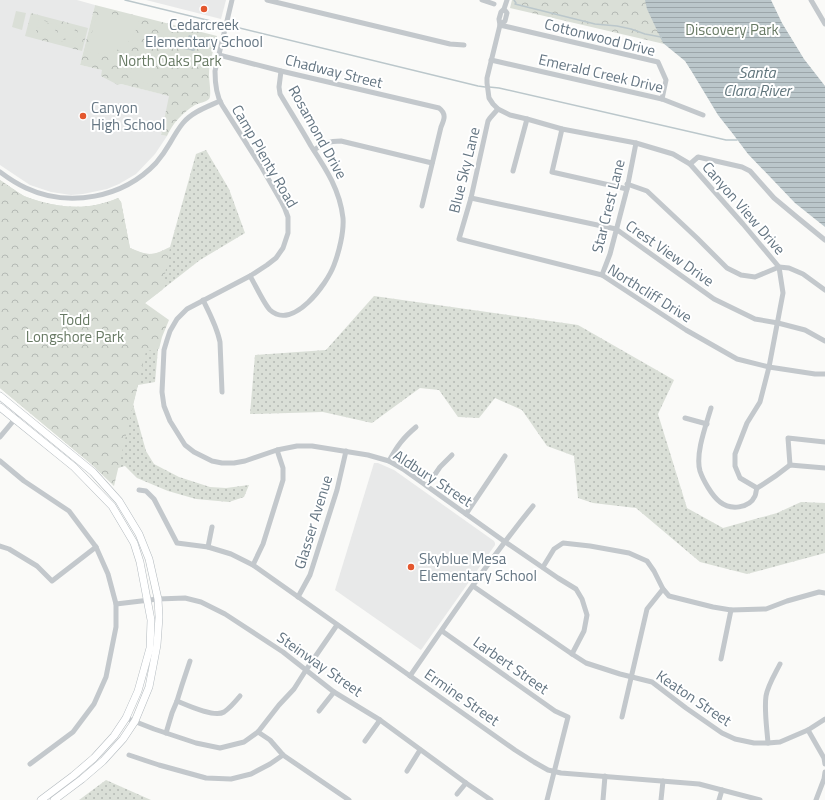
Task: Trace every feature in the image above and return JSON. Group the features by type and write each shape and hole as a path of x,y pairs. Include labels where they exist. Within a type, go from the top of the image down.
{"main road":[{"path":"0,396 93,472 119,501 139,534 149,559 158,599 159,617 157,645 149,687 135,721 123,739 103,761 54,800"},
{"path":"0,406 74,467 112,506 134,543 140,562 151,620 150,648 138,691 126,718 114,736 94,758 41,800"}],"street":[{"name":"Camp Plenty Road","path":"176,431 164,406 162,392 164,350 170,331 177,319 187,309 250,276 276,258 283,248 288,233 288,218 285,209 262,168 220,101 215,83 215,72 232,0"},
{"path":"267,0 450,44 464,45"},
{"path":"482,0 494,4"},
{"path":"498,109 489,98 487,78 500,24 499,19 507,0"},
{"path":"811,0 825,24"},
{"name":"Cottonwood Drive","path":"500,24 658,62 666,80 662,99"},
{"name":"Chadway Street","path":"219,55 439,108 443,111 444,120 432,163"},
{"name":"Emerald Creek Drive","path":"491,60 662,99 703,115"},
{"name":"Rosamond Drive","path":"250,276 270,310 285,316 291,314 300,309 316,294 326,281 338,251 341,237 343,219 334,183 280,94 279,87 281,71"},
{"path":"0,172 14,182 27,188 57,197 82,198 114,191 138,179 155,164 162,156 183,122 191,115 220,101"},
{"name":"Canyon View Drive","path":"498,109 510,115 527,118 562,129 636,143 672,154 690,164 779,267 783,293 769,367 760,402 747,423 735,454 735,466 740,478 757,488"},
{"name":"Blue Sky Lane","path":"459,239 471,198 488,121 498,109"},
{"path":"514,171 527,118"},
{"path":"562,129 552,172 647,191 727,268 741,275 756,277 779,267 789,268 803,274 825,290"},
{"path":"314,150 323,144 332,141 341,141 432,163 422,206"},
{"name":"Star Crest Lane","path":"602,275 610,254 627,187 636,143"},
{"path":"690,164 698,157 742,167 750,171 774,198 825,240"},
{"name":"Crest View Drive","path":"471,198 616,230 714,298 755,319 804,330 825,341"},
{"name":"Northcliff Drive","path":"459,239 602,275 686,330 737,359 769,367 814,374 825,374"},
{"path":"203,300 220,342 222,392"},
{"path":"711,408 699,450 700,470 706,484 719,502 737,508 747,504 754,498 757,488 775,477 790,465 825,468"},
{"path":"0,437 20,413"},
{"path":"685,418 706,424"},
{"path":"389,461 397,445 416,427"},
{"name":"Aldbury Street","path":"176,431 185,445 212,462 234,463 245,461 276,450 296,446 312,446 346,451 389,461 403,469 543,568 576,589 582,599 587,615 584,631 572,654"},
{"path":"790,465 788,438 825,442"},
{"path":"253,565 263,544 283,480 283,468 276,450"},
{"name":"Glasser Avenue","path":"298,597 310,575 337,490 346,451"},
{"path":"427,486 440,467 452,455"},
{"path":"466,514 505,456"},
{"path":"0,461 24,481 69,511 96,547 108,574 116,604 116,627 106,677 94,704 73,732 30,764"},
{"name":"Ermine Street","path":"139,490 146,491 154,499 176,543 208,547 231,554 253,565 515,750 548,770 554,772 699,784 760,800"},
{"path":"410,676 505,541 532,506"},
{"path":"208,547 212,527"},
{"path":"543,568 554,549 563,542 628,553 647,561 663,589 669,596 713,607 731,610 766,609 819,592 825,593"},
{"path":"0,546 9,549 37,566 52,581 96,547"},
{"name":"Keaton Street","path":"473,586 586,663 652,682 722,733 735,739 754,743 783,741 808,730 825,719"},
{"path":"622,717 647,609 663,589"},
{"name":"Steinway Street","path":"116,604 158,599 185,598 201,602 225,614 283,652 334,692 380,720 491,800"},
{"path":"721,659 731,610"},
{"path":"126,718 196,743 220,748 244,742 258,732 294,689 337,625"},
{"name":"Larbert Street","path":"442,631 555,711 568,717 554,772"},
{"path":"166,733 190,661"},
{"path":"768,743 766,696 768,687 780,664"},
{"path":"320,710 334,692"},
{"path":"177,701 213,714 223,713 240,696"},
{"path":"364,741 380,720"},
{"path":"808,730 824,758 825,764"},
{"path":"258,732 270,740 283,755 349,800"},
{"path":"407,771 420,750"},
{"path":"129,755 206,778 231,779 251,774 283,755"},
{"path":"547,800 554,772"},
{"path":"816,800 825,772"},
{"path":"603,800 605,776"},
{"path":"661,800 663,781"},
{"path":"457,794 466,782"},
{"path":"719,800 722,790"}],"shaded area":[{"name":"Canyon High School","path":"0,0 77,0 95,5 80,65 103,70 118,85 121,84 170,96 161,135 167,136 155,154 136,174 107,189 71,195 51,192 30,185 0,165"},
{"name":"Cedarcreek Elementary School","path":"146,0 226,0 221,19"},
{"name":"Skyblue Mesa Elementary School","path":"374,463 378,463 394,470 495,543 421,650 335,590"}],"green space":[{"name":"Discovery Park","path":"512,0 769,0 754,65 510,8"},
{"name":"North Oaks Park","path":"95,5 217,36 209,70 210,98 186,111 175,123 167,136 161,135 169,96 121,84 118,85 101,76 102,70 80,65"},
{"path":"16,11 26,13 22,30 12,27"},
{"path":"103,12 139,21 136,30 127,44 113,52 96,54 87,52 96,17"},
{"path":"31,13 88,28 82,51 25,36"},
{"path":"32,18 39,20 35,35 28,33"},
{"path":"41,20 48,22 44,37 37,35"},
{"path":"50,23 57,24 53,39 46,38"},
{"path":"59,25 66,27 63,42 56,40"},
{"path":"68,27 75,29 72,44 65,42"},
{"path":"78,30 85,31 81,46 74,45"},
{"path":"143,59 146,59 156,65 152,82 148,84 130,78 130,72 133,66"},
{"name":"Todd Longshore Park","path":"206,150 229,189 245,233 200,260 145,303 159,338 155,382 138,385 133,404 146,451 154,464 179,477 210,487 226,488 249,485 244,497 229,502 196,499 168,491 137,478 125,466 115,469 100,468 90,463 0,388 0,180 24,196 42,202 62,206 90,206 118,198 121,202 130,248 150,254 170,247 196,154"},
{"name":"Todd Longshore Park","path":"0,180 24,196 42,202 62,206 90,206 118,198 121,202 130,248 146,254 154,254 170,248 162,290 145,303 169,320 159,349 146,351 114,486 90,463 0,388"},
{"path":"374,296 578,325 674,380 658,414 687,508 723,528 777,513 801,502 825,503 825,553 747,574 700,562 636,508 593,503 578,498 574,456 547,446 522,410 495,398 479,418 458,417 439,390 420,388 372,423 323,412 250,414 255,355 326,350"},
{"path":"106,780 151,800 79,800"}],"water":[{"name":"Santa Clara River","path":"645,0 771,0 782,23 804,59 825,86 825,227 795,203 748,154 718,115 685,61 663,43 647,9"},
{"path":"189,35 197,37 194,51 184,49 183,47"}],"waterway":[{"path":"125,0 485,87"},
{"path":"514,0 516,3 515,4 595,24 631,29 645,34 661,37 662,39"},
{"path":"489,87 499,88 726,140 737,140"}],"place":[{"name":"Cedarcreek Elementary School","path":"204,9"},
{"name":"Canyon High School","path":"83,116"},
{"name":"Skyblue Mesa Elementary School","path":"411,567"}]}
